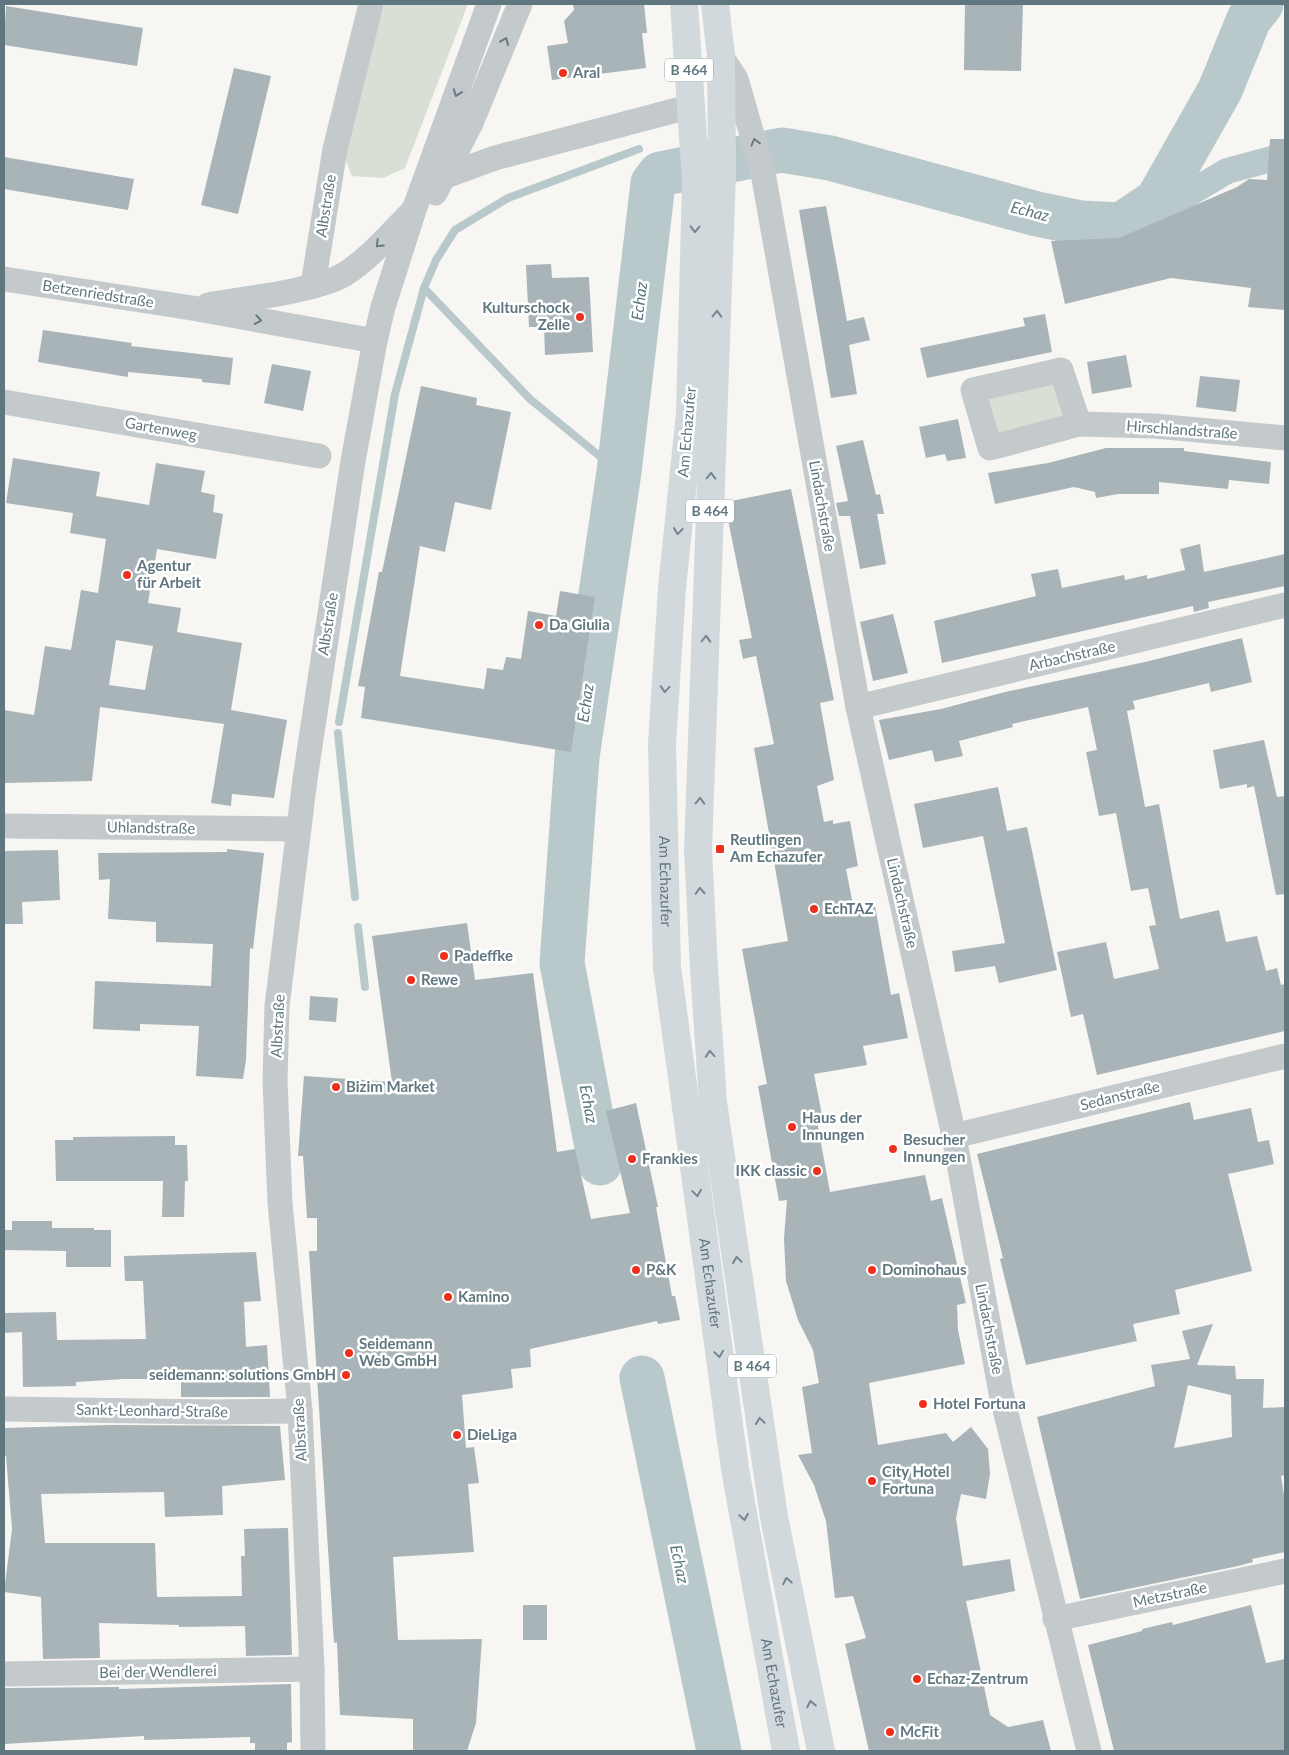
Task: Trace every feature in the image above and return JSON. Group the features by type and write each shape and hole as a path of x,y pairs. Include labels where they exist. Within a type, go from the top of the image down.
{"main road":[{"name":"Am Echazufer","path":"684,4 696,181 690,413 672,588 662,744 667,967 735,1469 786,1751"},
{"name":"Am Echazufer","path":"715,4 721,56 722,173 698,850 704,969 714,1102 774,1517 821,1751"}],"street":[{"name":"Albstraße","path":"371,4 335,149 313,285 344,275 363,260 414,210"},
{"name":"Albstraße","path":"313,1751 312,1669 300,1411 280,1203 275,1081 277,1006 297,829 353,461 375,341 383,307 414,210 489,4"},
{"name":"Albstraße","path":"383,307 442,177 471,123 520,4"},
{"name":"Lindachstraße","path":"721,56 736,79 763,173 858,707 954,1136 1002,1394 1055,1618 1089,1751"},
{"path":"442,177 495,158 692,106"},
{"path":"471,123 495,158"},
{"name":"Betzenriedstraße","path":"4,279 192,308 375,341"},
{"name":"Betzenriedstraße","path":"192,308 313,285"},
{"name":"Gartenweg","path":"4,402 319,456"},
{"name":"Hirschlandstraße","path":"1079,424 1155,426 1285,438"},
{"name":"Arbachstraße","path":"858,707 1285,605"},
{"name":"Uhlandstraße","path":"4,826 297,829"},
{"name":"Sedanstraße","path":"954,1136 1285,1056"},
{"name":"Sankt-Leonhard-Straße","path":"4,1409 215,1412 300,1411"},
{"name":"Metzstraße","path":"1055,1618 1285,1571"},
{"name":"Bei der Wendlerei","path":"4,1674 312,1669"}],"shaded area":[{"path":"384,4 468,4 405,168 383,178 352,176 343,153"},
{"path":"780,144 819,153 830,158 781,158"},
{"path":"1057,380 1067,419 997,437 985,397"}],"building":[{"path":"573,4 644,4 647,33 642,33 646,68 552,80 547,46 568,43 564,21 574,10"},
{"path":"965,4 1023,4 1021,71 964,70"},
{"path":"6,6 143,28 137,66 4,45"},
{"path":"234,68 271,76 238,214 201,205"},
{"path":"1270,139 1285,139 1285,310 1248,307 1251,288 1171,278 1065,304 1051,241 1119,238 1237,187 1249,179 1267,180"},
{"path":"4,157 134,179 128,210 4,189"},
{"path":"826,206 847,321 864,317 870,340 849,345 857,394 831,398 799,210"},
{"path":"551,264 552,278 589,277 593,352 545,355 544,327 529,327 526,265"},
{"path":"1045,314 1052,352 927,378 920,348 1025,326 1023,318"},
{"path":"43,330 132,343 131,346 233,358 230,385 202,382 202,379 128,372 128,377 38,362"},
{"path":"1126,355 1132,387 1092,394 1087,362"},
{"path":"272,364 311,371 303,411 264,403"},
{"path":"1200,376 1240,380 1236,412 1196,407"},
{"path":"421,386 477,398 476,405 511,412 491,510 455,502 445,552 420,546 400,676 484,689 487,668 503,670 506,657 521,659 528,611 556,616 560,591 595,597 571,752 361,718 365,687 358,686 379,572 382,572"},
{"path":"958,419 966,458 947,461 945,454 926,458 919,427"},
{"path":"863,440 876,495 880,494 884,514 877,514 886,564 860,569 850,516 839,516 836,503 848,501 836,446"},
{"path":"1106,448 1184,448 1184,451 1271,462 1269,484 1229,480 1228,489 1159,482 1159,494 1118,494 1096,498 1095,492 1074,487 995,504 988,473 1048,463"},
{"name":"Agentur für Arbeit","path":"13,458 100,472 96,496 149,505 156,463 205,471 201,492 215,495 213,512 223,514 216,559 157,549 148,603 181,608 177,632 242,643 231,710 287,720 274,798 232,794 231,806 211,803 224,724 100,707 92,781 4,783 4,710 34,715 45,646 71,650 81,590 98,593 106,539 70,533 73,513 6,503","holes":["116,640 153,646 145,690 109,685"]},
{"path":"791,489 834,700 820,703 834,780 817,786 824,822 833,820 833,824 850,821 858,866 846,869 854,910 875,906 891,995 899,993 908,1038 863,1046 867,1065 814,1074 822,1115 816,1116 830,1192 925,1175 931,1201 942,1198 966,1303 957,1305 958,1330 965,1364 869,1383 878,1445 946,1433 953,1442 971,1427 988,1449 990,1474 986,1499 961,1494 956,1518 963,1566 1010,1559 1015,1591 966,1601 990,1715 1008,1727 1043,1720 1051,1751 869,1751 845,1644 866,1638 853,1596 835,1598 826,1521 814,1485 798,1455 812,1453 802,1387 819,1383 813,1350 798,1320 786,1281 784,1238 787,1200 779,1201 758,1086 767,1084 742,949 788,941 754,748 774,744 756,656 743,659 739,640 752,638 726,510 726,502"},
{"path":"1200,544 1204,572 1285,554 1285,586 1208,602 1209,608 1194,612 1193,606 942,663 934,621 1036,596 1031,574 1058,569 1062,588 1124,575 1125,580 1147,575 1147,579 1185,570 1180,549"},
{"path":"893,614 908,673 873,681 860,622"},
{"path":"1242,638 1252,682 1211,692 1209,683 1133,701 1135,709 1127,711 1145,807 1159,804 1180,919 1219,910 1226,942 1257,936 1266,971 1277,968 1281,985 1285,984 1285,1031 1097,1075 1083,1014 1071,1017 1057,952 1106,942 1114,979 1159,969 1149,926 1156,925 1148,888 1131,891 1116,813 1099,816 1086,752 1097,750 1088,707 1012,724 1013,727 959,741 963,756 935,762 932,750 889,760 879,720 941,709 1005,692 1145,662"},
{"path":"1264,740 1277,797 1285,796 1285,894 1276,895 1254,786 1247,788 1247,784 1220,789 1213,750"},
{"path":"998,787 1007,831 1027,827 1057,970 999,983 995,966 955,972 952,951 1005,943 983,836 923,848 914,804"},
{"path":"227,849 264,853 253,949 250,948 246,1060 243,1079 196,1076 199,1026 140,1024 140,1031 93,1029 95,981 211,986 213,944 156,942 156,922 108,919 110,879 99,880 98,853 227,852"},
{"path":"58,850 60,900 22,902 23,924 4,924 4,851"},
{"path":"467,923 475,980 533,973 557,1152 575,1149 591,1219 630,1213 606,1111 636,1103 658,1207 656,1207 672,1296 675,1296 680,1320 658,1324 657,1321 530,1349 531,1367 511,1369 513,1388 462,1395 466,1448 474,1447 479,1483 468,1484 474,1552 393,1557 398,1640 482,1639 476,1723 467,1751 413,1751 413,1719 340,1715 337,1642 334,1643 309,1251 317,1251 317,1218 307,1218 303,1156 298,1156 304,1076 392,1082 372,936"},
{"path":"310,996 338,998 336,1022 309,1020"},
{"path":"1190,1102 1194,1120 1251,1108 1258,1142 1269,1140 1274,1164 1228,1174 1252,1271 1175,1290 1180,1314 1133,1324 1137,1341 1026,1365 1000,1259 1003,1258 977,1154"},
{"path":"175,1136 175,1145 187,1145 188,1181 185,1181 184,1217 162,1217 163,1181 56,1181 55,1140 73,1140 73,1137"},
{"path":"12,1221 52,1221 52,1228 111,1230 111,1267 66,1267 66,1251 4,1250 4,1230 12,1230"},
{"path":"256,1252 261,1301 244,1302 246,1347 267,1345 270,1397 181,1397 181,1379 124,1379 76,1382 76,1386 23,1387 22,1332 4,1333 4,1313 56,1312 57,1340 146,1339 143,1281 125,1281 124,1256"},
{"path":"1213,1324 1197,1365 1235,1366 1236,1379 1264,1379 1263,1408 1285,1407 1285,1475 1281,1476 1285,1502 1285,1552 1252,1559 1253,1562 1238,1566 1080,1599 1037,1417 1155,1386 1151,1365 1190,1359 1182,1331","holes":["1188,1385 1231,1395 1232,1437 1174,1448"]},
{"path":"109,1425 280,1426 285,1480 222,1486 223,1515 165,1517 164,1492 41,1494 45,1543 155,1543 157,1597 242,1596 241,1556 245,1556 244,1529 288,1528 292,1655 246,1656 245,1626 179,1627 179,1625 99,1623 100,1658 43,1659 41,1597 4,1592 12,1529 6,1456 4,1456 4,1428"},
{"path":"523,1605 547,1605 547,1640 523,1640"},
{"path":"1251,1605 1266,1663 1285,1659 1285,1751 1114,1751 1088,1645 1142,1631 1142,1629 1172,1622 1173,1625"},
{"path":"291,1684 292,1742 287,1743 287,1750 255,1751 255,1743 250,1743 250,1737 144,1740 144,1736 4,1744 4,1688 119,1687 119,1689"}],"waterway":[{"name":"Echaz","path":"600,1163 562,963 577,757 619,472 653,183 660,174 782,150 830,158 1037,214 1081,223 1121,225 1157,201 1220,90 1249,19 1261,4"},
{"path":"339,722 395,394 424,288 436,260 455,230 508,198 639,149"},
{"path":"1121,225 1163,209 1227,171 1275,158"},
{"path":"424,288 530,399 619,472"},
{"path":"338,733 355,897"},
{"path":"358,927 365,987"},
{"name":"Echaz","path":"642,1378 719,1751"}],"place":[{"name":"Aral","path":"563,73"},
{"name":"Kulturschock Zelle","path":"580,317"},
{"name":"Agentur für Arbeit","path":"127,575"},
{"name":"Da Giulia","path":"539,625"},
{"name":"Reutlingen Am Echazufer","path":"720,849"},
{"name":"EchTAZ","path":"814,909"},
{"name":"Padeffke","path":"444,956"},
{"name":"Rewe","path":"411,980"},
{"name":"Bizim Market","path":"336,1087"},
{"name":"Haus der Innungen","path":"792,1127"},
{"name":"Besucher Innungen","path":"893,1149"},
{"name":"Frankies","path":"632,1159"},
{"name":"IKK classic","path":"817,1171"},
{"name":"P&K","path":"636,1270"},
{"name":"Dominohaus","path":"872,1270"},
{"name":"Kamino","path":"448,1297"},
{"name":"Seidemann Web GmbH","path":"349,1353"},
{"name":"seidemann: solutions GmbH","path":"346,1375"},
{"name":"Hotel Fortuna","path":"923,1404"},
{"name":"DieLiga","path":"457,1435"},
{"name":"City Hotel Fortuna","path":"872,1481"},
{"name":"Echaz-Zentrum","path":"917,1679"},
{"name":"McFit","path":"890,1732"}]}
